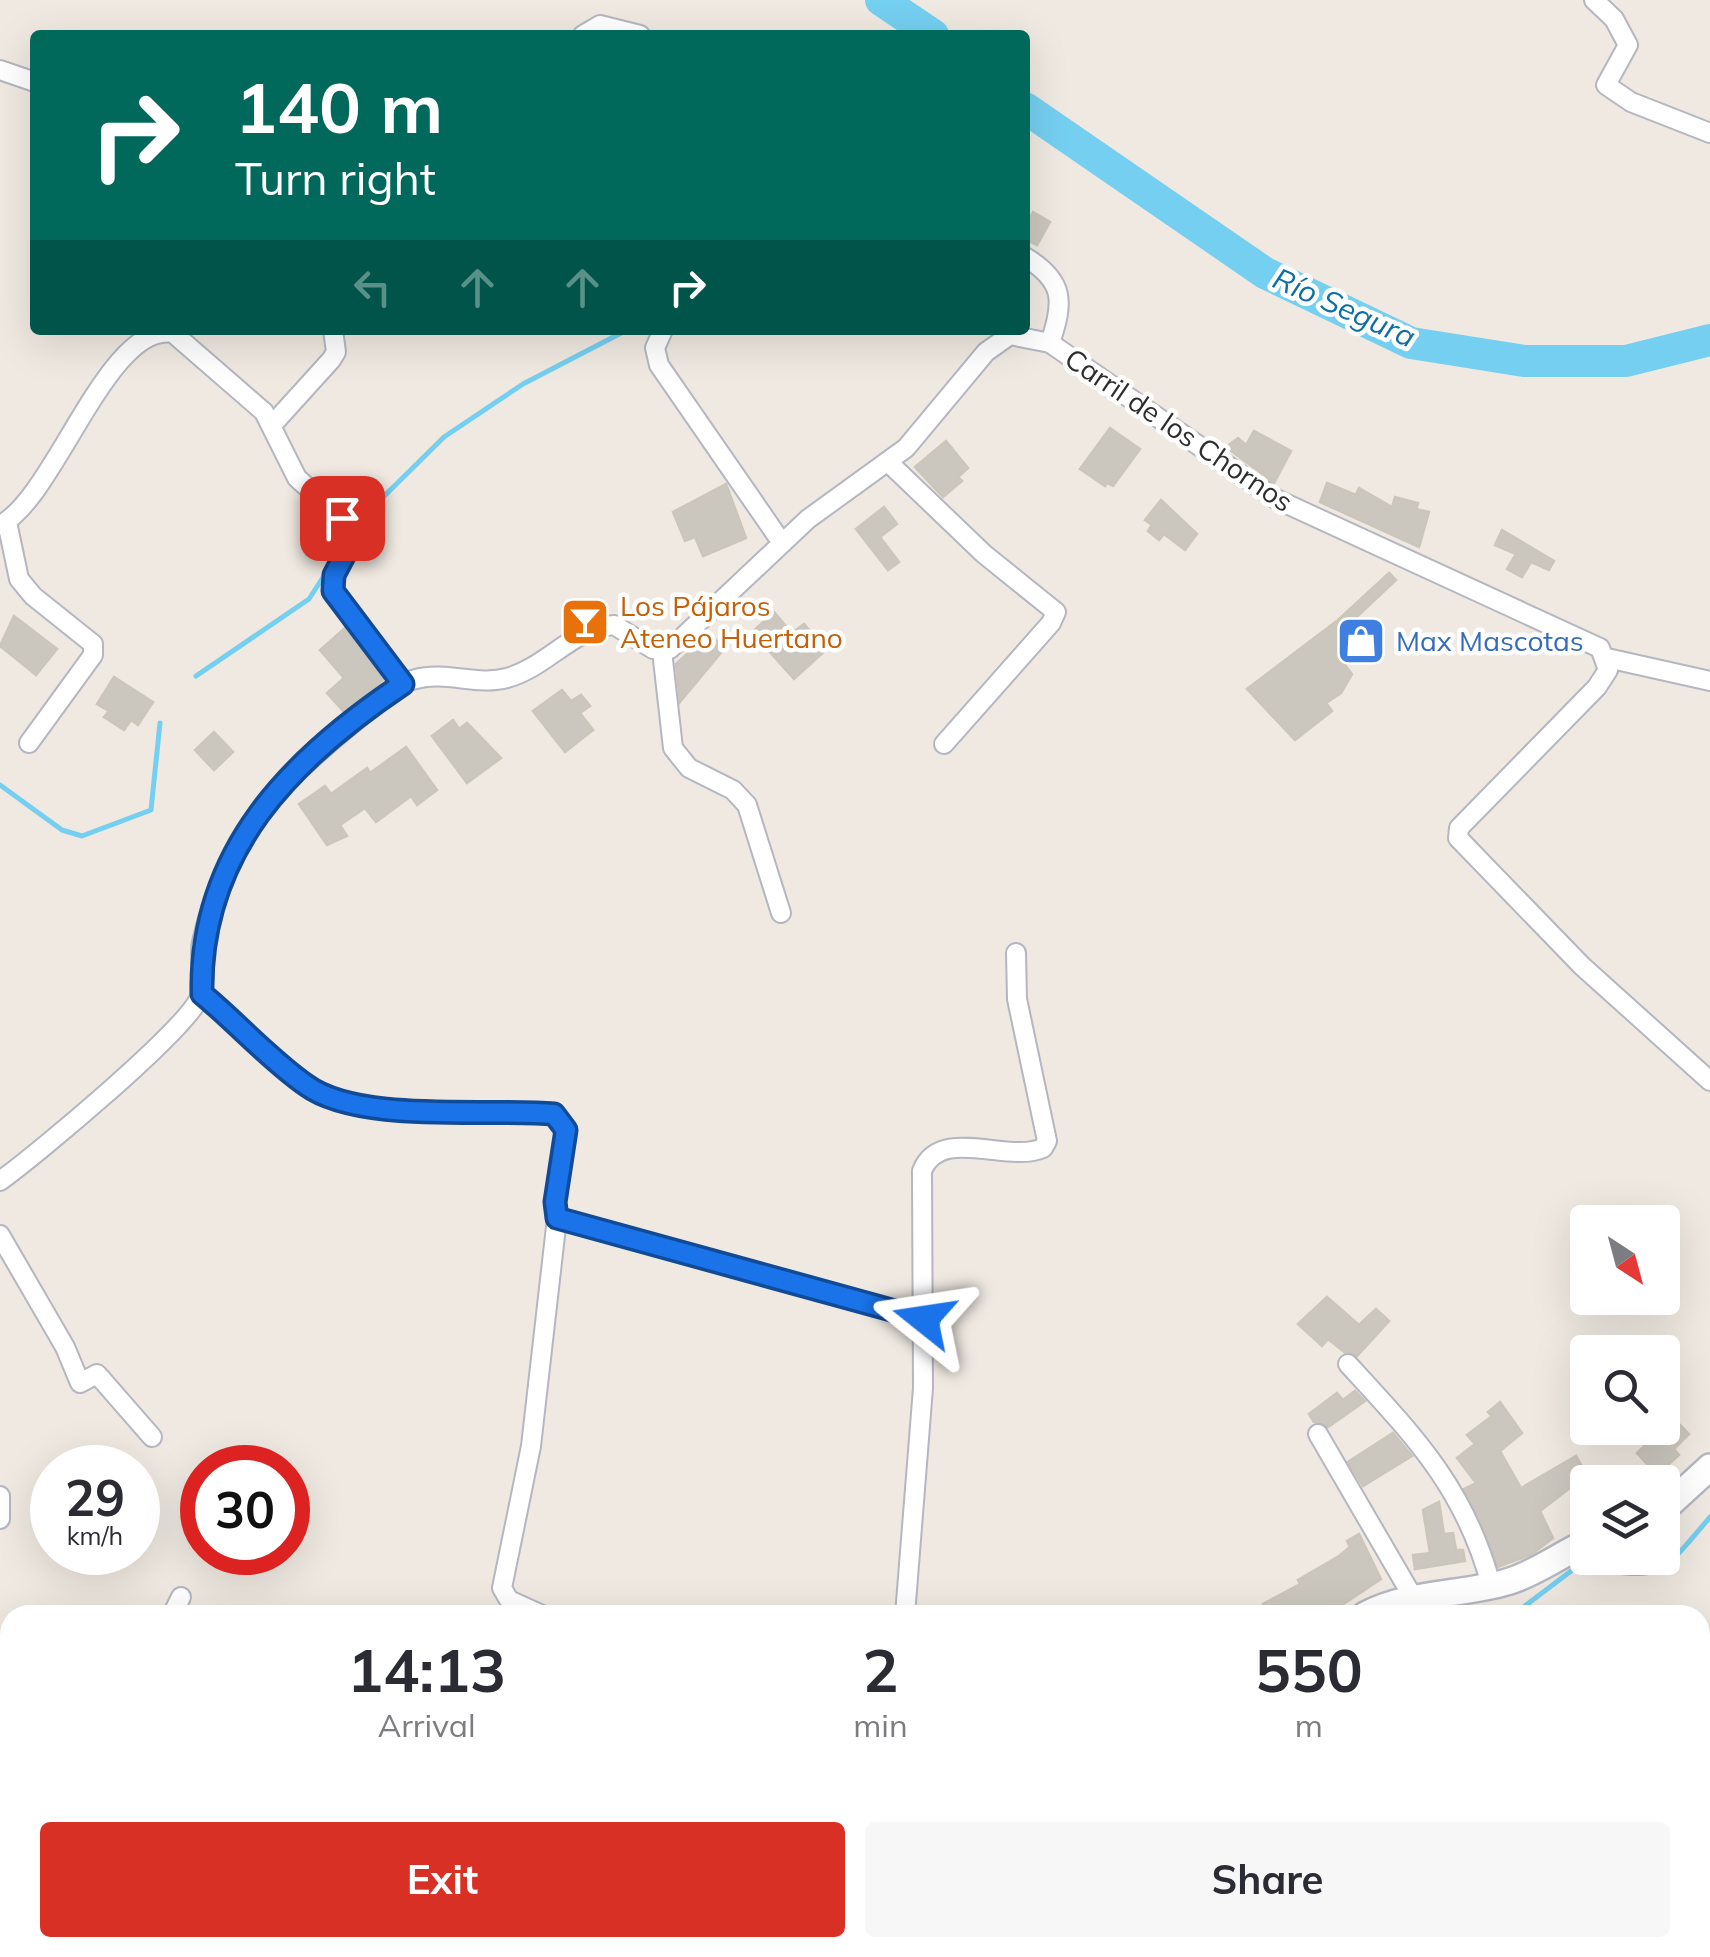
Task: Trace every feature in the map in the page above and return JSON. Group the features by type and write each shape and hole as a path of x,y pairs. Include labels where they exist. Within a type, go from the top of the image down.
{"main road":[{"path":"1680,1495 1710,1467"},
{"path":"1394,1605 1414,1598 1491,1586 1570,1552"}],"street":[{"path":"1594,0 1614,18 1628,44 1606,84 1631,102 1710,133"},
{"path":"591,30 600,24 622,30"},
{"path":"0,70 30,80"},
{"path":"1030,261 1060,287 1062,297 1050,343"},
{"path":"29,743 93,655 93,644 33,596 20,579 4,524 40,487 85,408 144,335"},
{"path":"175,335 273,424 296,478 352,531 353,539 334,575 333,591 403,684"},
{"path":"273,424 331,360 336,352 334,335"},
{"path":"661,335 655,348 659,365 782,543"},
{"name":"Carril de los Chornos","path":"662,651 678,644 782,543 924,431 996,342 1015,335"},
{"name":"Carril de los Chornos","path":"1022,335 1050,343 1276,499 1585,638 1606,658"},
{"path":"888,462 984,554 1056,612 1052,623 944,744"},
{"path":"0,1181 42,1150 167,1035 202,994 201,945 248,825 283,782 403,684 434,676 501,680 536,667 578,636 602,626 621,626 662,651 673,748 689,768 733,790 747,806 781,913"},
{"path":"1710,681 1606,658 1608,670 1597,687 1459,828 1458,838 1582,966 1710,1081"},
{"path":"906,1605 920,1454 924,1319 922,1181 926,1162 946,1149 1028,1152 1043,1148 1047,1141 1017,999 1016,953"},
{"path":"202,994 308,1088 366,1106 461,1115 523,1111 554,1114 566,1130 555,1202 557,1218 531,1446 502,1588 509,1600 520,1605"},
{"path":"557,1218 924,1319"},
{"path":"0,1235 65,1347 80,1383 97,1374 152,1437"},
{"path":"1348,1364 1433,1458 1452,1486 1479,1541 1491,1586"},
{"path":"1318,1434 1414,1598"},
{"path":"0,1496 0,1518"},
{"path":"177,1605 181,1597"}],"building":[{"path":"1033,212 1050,222 1037,245 1030,242"},
{"path":"1110,428 1140,449 1113,486 1105,486 1080,469"},
{"path":"1254,431 1291,451 1274,483 1226,447 1238,438 1246,445"},
{"path":"946,441 968,468 958,477 962,481 943,497 915,467"},
{"path":"1327,483 1356,495 1359,488 1392,507 1395,497 1418,503 1416,509 1429,512 1419,547 1320,502"},
{"path":"726,484 746,538 703,556 695,537 685,541 673,512"},
{"path":"1161,500 1197,534 1185,550 1164,534 1159,540 1148,531 1152,525 1145,520"},
{"path":"884,507 897,524 880,537 899,562 888,570 856,529"},
{"path":"1502,530 1554,561 1549,570 1531,562 1522,577 1507,569 1516,554 1495,545"},
{"path":"1389,573 1396,580 1347,626 1357,640 1350,645 1358,656 1345,665 1352,674 1341,693 1326,703 1332,711 1295,740 1247,689 1338,620"},
{"path":"774,612 792,633 804,624 826,650 794,679 752,632"},
{"path":"14,616 57,649 36,675 0,646"},
{"path":"345,628 384,679 345,713 327,693 344,678 320,650"},
{"path":"710,633 724,649 680,702 676,664"},
{"path":"114,677 153,702 138,725 131,720 124,730 104,717 109,711 97,704"},
{"path":"562,690 571,701 581,695 590,706 580,713 593,730 565,752 533,711"},
{"path":"453,720 459,729 467,723 501,758 467,783 432,736"},
{"path":"214,732 233,752 214,770 195,750"},
{"path":"406,747 437,790 417,805 411,796 376,822 365,808 340,825 347,836 327,845 299,804 325,786 331,794"},
{"path":"1327,1297 1359,1325 1376,1309 1389,1321 1357,1356 1344,1352 1328,1339 1322,1346 1298,1324"},
{"path":"1355,1391 1365,1401 1328,1427 1314,1422 1309,1414 1337,1393 1343,1400"},
{"path":"1500,1402 1522,1433 1500,1451 1521,1488 1576,1456 1581,1465 1570,1465 1570,1488 1540,1511 1553,1538 1532,1554 1498,1567 1464,1489 1476,1483 1457,1458 1475,1444 1467,1435 1492,1416 1488,1412"},
{"path":"1680,1425 1689,1434 1680,1443"},
{"path":"1393,1433 1412,1456 1363,1486 1348,1462"},
{"path":"1645,1445 1678,1445 1674,1449 1679,1455 1668,1465 1648,1465 1637,1453"},
{"path":"1439,1502 1444,1534 1453,1533 1456,1550 1463,1550 1465,1561 1415,1569 1413,1555 1430,1553 1423,1510"},
{"path":"1359,1534 1381,1579 1342,1605 1264,1605 1339,1556 1350,1547 1347,1541"}],"waterway":[{"name":"Río Segura","path":"881,0 926,30"},
{"name":"Río Segura","path":"1030,111 1265,273 1411,343 1524,361 1626,361 1710,340"},
{"path":"359,521 444,437 523,384 617,335"},
{"path":"196,676 309,599 329,568"},
{"path":"0,785 62,830 82,836 151,810 160,723"},
{"path":"1526,1605 1579,1565 1626,1573 1655,1571 1679,1553 1710,1517"}],"place":[{"name":"Los Pájaros Ateneo Huertano","path":"585,622"},
{"name":"Max Mascotas","path":"1361,641"}],"route":[{"path":"342,518 353,539 334,575 333,591 403,684 283,782 248,825 220,886 201,945 202,994 308,1088 366,1106 461,1115 523,1111 554,1114 566,1130 555,1202 557,1218 924,1319"}]}
